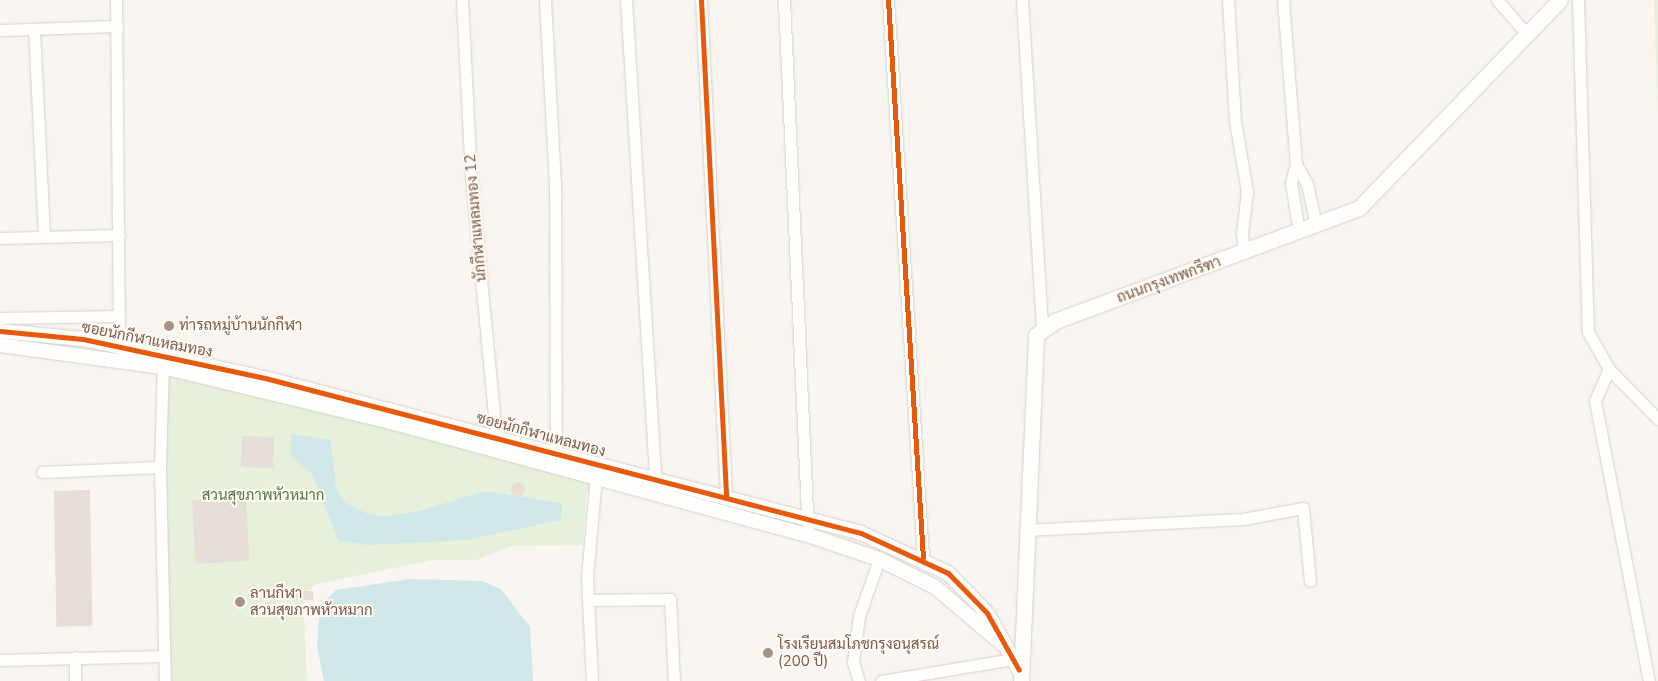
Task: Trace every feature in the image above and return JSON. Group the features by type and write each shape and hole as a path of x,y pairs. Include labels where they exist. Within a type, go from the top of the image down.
{"main road":[{"name":"ถนนกรุงเทพกรีฑา","path":"1042,328 1299,232 1375,196 1560,0"},
{"path":"1018,670 1032,344 1042,328"}],"street":[{"path":"116,0 119,235 117,316 119,345"},
{"name":"นักกีฬาแหลมทอง 12","path":"462,0 471,175 496,436"},
{"path":"545,0 554,183 556,455"},
{"path":"626,0 656,478"},
{"path":"701,0 726,497"},
{"path":"784,0 808,535"},
{"path":"888,0 923,558"},
{"path":"1022,0 1042,328"},
{"path":"1228,0 1235,121 1247,191 1242,233 1244,253"},
{"path":"1283,0 1296,164 1291,183 1299,232"},
{"path":"1496,0 1527,34"},
{"path":"1578,0 1588,332 1609,369 1658,419"},
{"path":"0,30 117,26"},
{"path":"34,30 44,236"},
{"path":"1296,164 1307,184 1316,225"},
{"path":"0,238 119,235"},
{"path":"0,318 117,316"},
{"name":"ซอยนักกีฬาแหลมทอง","path":"0,331 119,345 163,360 808,535 879,559 935,586 1005,646"},
{"name":"ซอยนักกีฬาแหลมทอง","path":"0,345 163,360 496,436 556,455 656,478 808,518 923,558 971,594 1005,646 1018,670"},
{"path":"163,360 160,466 165,681"},
{"path":"1609,369 1595,400 1649,681"},
{"path":"42,472 160,466"},
{"path":"592,681 589,542 596,477"},
{"path":"1025,530 1243,519 1303,508 1310,580"},
{"path":"859,681 853,662 859,616 879,559"},
{"path":"589,600 670,600 674,681"},
{"path":"0,660 164,656"},
{"path":"75,657 75,681"},
{"path":"881,681 1018,670"}],"green space":[{"path":"1654,0 1658,0 1658,108"},
{"name":"สวนสุขภาพหัวหมาก","path":"163,367 596,477 586,496 583,545 511,546 476,560 433,560 317,584 303,594 307,681 166,681"}],"water":[{"path":"291,434 331,440 336,489 344,502 366,513 382,517 420,511 485,491 562,503 561,520 466,540 367,545 338,540 312,474 291,455"},
{"path":"410,579 481,581 501,589 530,627 533,681 324,681 317,646 320,606 336,590"}],"building":[{"path":"242,436 274,437 273,468 241,467"},
{"path":"518,482 523,484 525,489 523,494 518,496 513,494 511,489 513,484"},
{"path":"90,490 92,626 56,627 54,491"},
{"path":"246,497 249,561 195,564 192,500"},
{"path":"283,591 313,591 313,600 283,600"}],"cycle path":[{"path":"701,0 726,497"},
{"path":"888,0 923,558"},
{"path":"0,331 83,339 265,378 861,533 948,573 987,613 1019,670"}],"place":[{"name":"ท่ารถหมู่บ้านนักกีฬา","path":"169,326"},
{"name":"ลานกีฬา สวนสุขภาพหัวหมาก","path":"240,602"},
{"name":"โรงเรียนสมโภชกรุงอนุสรณ์ (200 ปี)","path":"768,653"}]}
